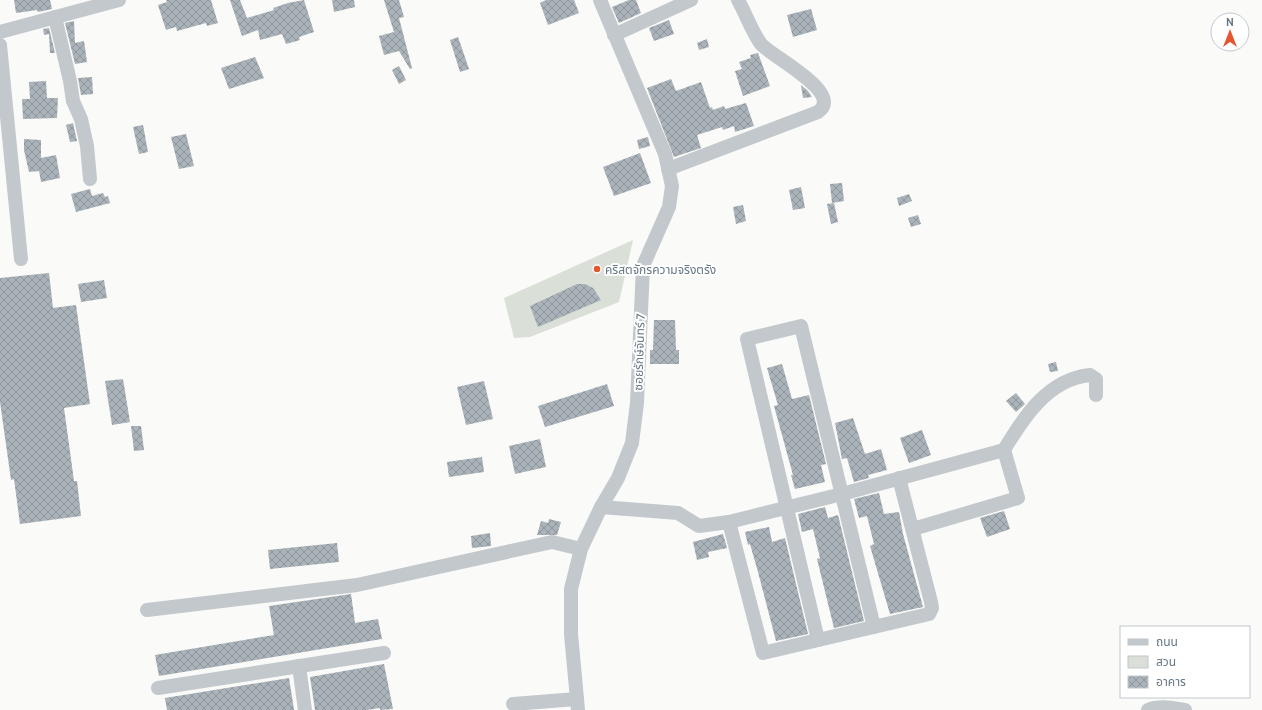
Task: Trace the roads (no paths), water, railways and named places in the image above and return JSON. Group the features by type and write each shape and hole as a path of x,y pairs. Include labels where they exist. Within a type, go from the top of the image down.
{"street":[{"path":"0,32 55,17 79,5 119,0"},
{"name":"ซอยรักษ์จันทร์ 7","path":"577,704 571,634 571,589 581,549 601,507 618,478 632,443 637,403 643,266 669,207 672,186 665,154 600,0"},
{"path":"614,35 691,0"},
{"path":"668,168 818,112 823,107 824,102 820,89 762,44 738,0"},
{"path":"55,17 70,81 73,101 81,119 87,146 90,179"},
{"path":"0,45 21,259"},
{"path":"818,640 747,339 801,326 874,627"},
{"path":"601,507 678,512 699,526 729,522 842,494 1004,450 1018,426 1033,407 1051,391 1067,382 1090,375 1096,379 1096,394"},
{"path":"913,529 1018,498 1004,450"},
{"path":"729,522 763,653 929,614 932,608 899,478"},
{"path":"147,610 358,585 552,542 581,549"},
{"path":"158,688 384,653"},
{"path":"299,666 305,710"},
{"path":"513,704 577,704"},
{"path":"1148,710 1155,707 1185,710"}],"place":[{"name":"คริสตจักรความจริงตรัง","path":"597,269"}]}
